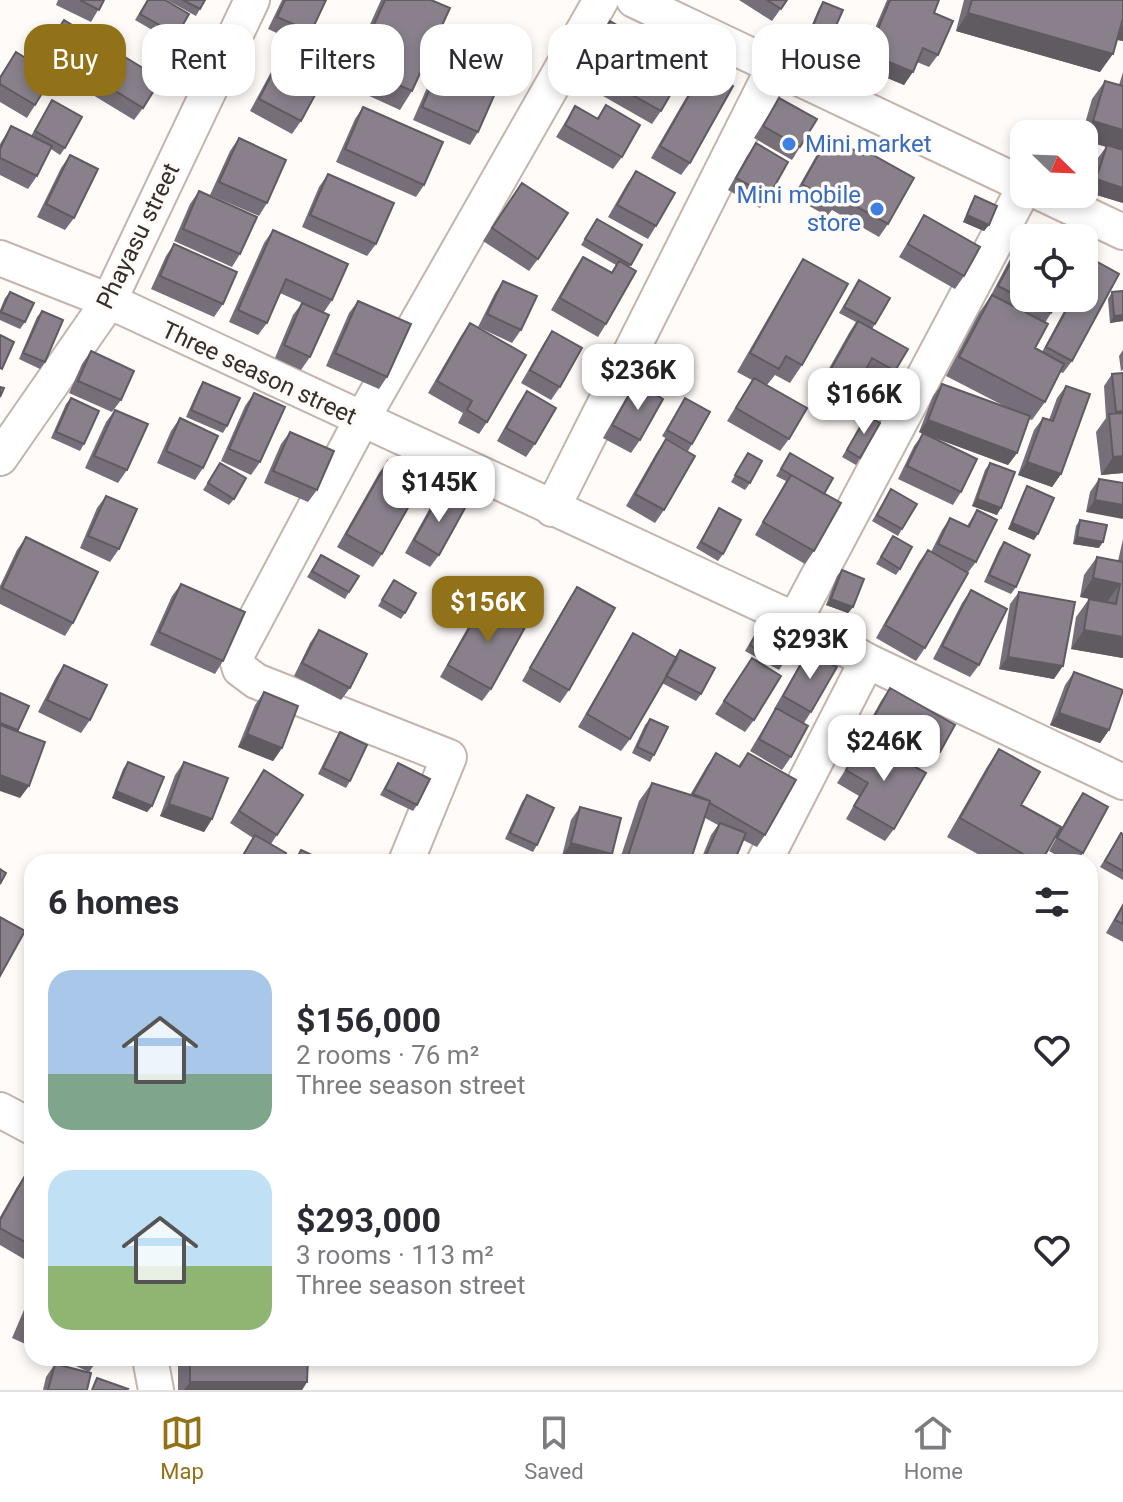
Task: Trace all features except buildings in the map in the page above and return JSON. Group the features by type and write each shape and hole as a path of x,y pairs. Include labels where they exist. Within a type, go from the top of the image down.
{"street":[{"name":"Phayasu street","path":"0,458 109,301 252,0"},
{"path":"409,854 449,757 256,681 240,669 236,656 361,421 601,0"},
{"path":"634,0 752,56"},
{"path":"552,509 759,96"},
{"path":"835,96 1010,179"},
{"path":"795,620 1012,208"},
{"path":"1072,208 1123,232"},
{"name":"Three season street","path":"0,258 109,301 361,421 795,620 867,661 1123,782"},
{"path":"768,854 867,661"},
{"path":"0,1110 24,1123"},
{"path":"152,1366 156,1390"}],"place":[{"name":"Mini market","path":"789,144"},
{"name":"Mini mobile store","path":"877,209"}]}
